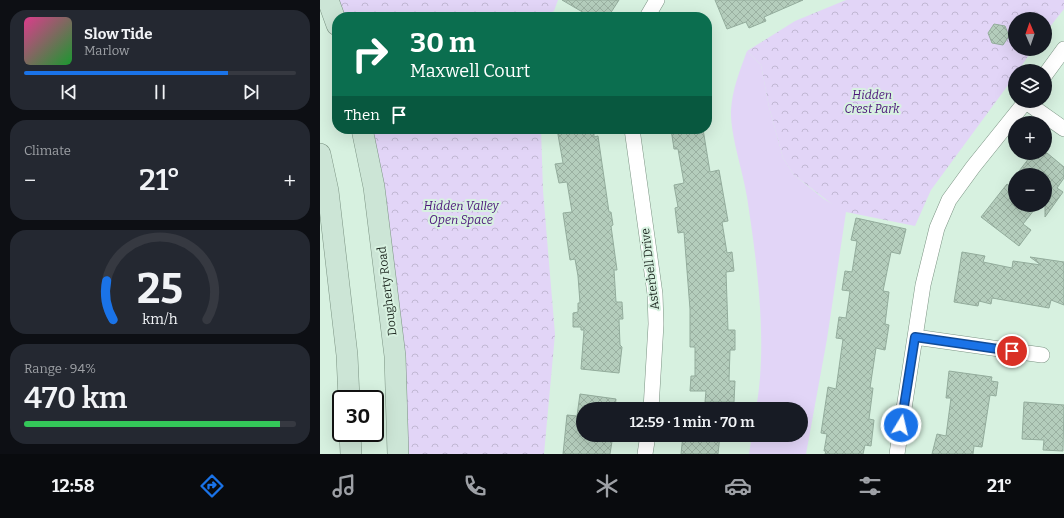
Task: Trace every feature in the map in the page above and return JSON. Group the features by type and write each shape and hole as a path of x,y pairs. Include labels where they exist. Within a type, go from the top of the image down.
{"main road":[{"path":"328,0 332,12"},
{"name":"Dougherty Road","path":"363,134 374,187 395,356 398,454"},
{"path":"320,154 328,191 347,355 349,390"},
{"path":"350,442 351,454"}],"street":[{"path":"650,12 657,0"},
{"path":"1052,65 1064,49"},
{"path":"897,454 923,285 937,228 949,200 973,166 1021,108"},
{"path":"1034,108 1064,129"},
{"name":"Asterbell Drive","path":"633,134 655,294 656,332 651,402"},
{"path":"915,337 1042,355"},
{"path":"645,454 647,442"}],"green space":[{"path":"328,0 558,0 554,11 552,12 334,12"},
{"name":"Hidden Crest Park","path":"846,0 1064,0 1064,9 1052,24 1052,12 1008,12 1008,56 1028,56 1023,64 1008,64 1008,85 931,190 915,226 841,211 794,175 783,158 769,107 761,65 747,51 795,21"},
{"path":"747,51 761,65 769,107 783,158 794,175 824,199 846,212 827,339 806,454 749,454 751,442 808,442 808,402 757,402 761,358 760,303 747,197 731,120 733,95"},
{"name":"Hidden Valley Open Space","path":"363,134 541,134 543,191 555,334 544,454 398,454"}],"building":[{"path":"562,0 619,0 611,12 582,12"},
{"path":"715,0 803,0 764,17 766,21 749,28 746,22 727,29"},
{"path":"994,24 1005,26 1008,38 1003,45 992,43 988,33"},
{"path":"558,134 594,134 594,137 598,136 609,212 611,212 613,225 611,226 617,270 614,270 616,302 622,302 623,319 619,319 620,345 622,347 619,373 581,369 584,330 581,330 581,327 573,327 573,313 578,312 578,303 580,303 578,276 575,259 570,260 563,213 572,212 567,182 559,183 555,164 563,163"},
{"path":"672,134 704,134 710,172 719,170 728,221 722,222 727,253 732,252 734,271 726,272 728,330 735,330 735,350 730,350 729,381 735,381 734,402 705,402 706,391 690,391 691,376 695,376 695,347 690,347 690,309 684,232 678,233 675,208 678,207 674,185 684,183 678,149 674,149"},
{"path":"1052,157 1064,167 1064,178 1057,188 1063,192 1052,207 1052,168 1021,168 1028,160 1052,160"},
{"path":"1007,184 1008,212 1032,212 1023,224 1031,230 1019,246 981,217"},
{"path":"856,218 906,229 900,254 891,252 883,291 889,292 885,324 889,325 885,350 876,348 870,388 873,388 869,419 874,420 871,446 865,445 863,454 825,454 826,451 824,451 827,434 821,433 828,387 836,389 843,339 836,338 839,317 846,318 850,291 842,290 845,271 852,272 857,241 851,240"},
{"path":"962,252 985,256 983,262 1012,268 1013,261 1041,265 1030,257 1064,262 1064,305 1051,300 1049,308 992,298 991,304 979,301 978,306 954,302"},
{"path":"949,371 992,377 991,381 998,382 996,396 990,395 982,447 974,446 973,454 932,454 937,434 946,436 951,398 946,398"},
{"path":"580,394 616,399 616,402 579,402"},
{"path":"1024,402 1064,405 1063,451 1043,450 1044,440 1022,439"},
{"path":"567,415 576,416 576,442 612,442 610,454 563,454"},
{"path":"682,442 719,442 718,454 681,454"}],"route":[{"path":"901,425 915,337 1012,351"}]}
